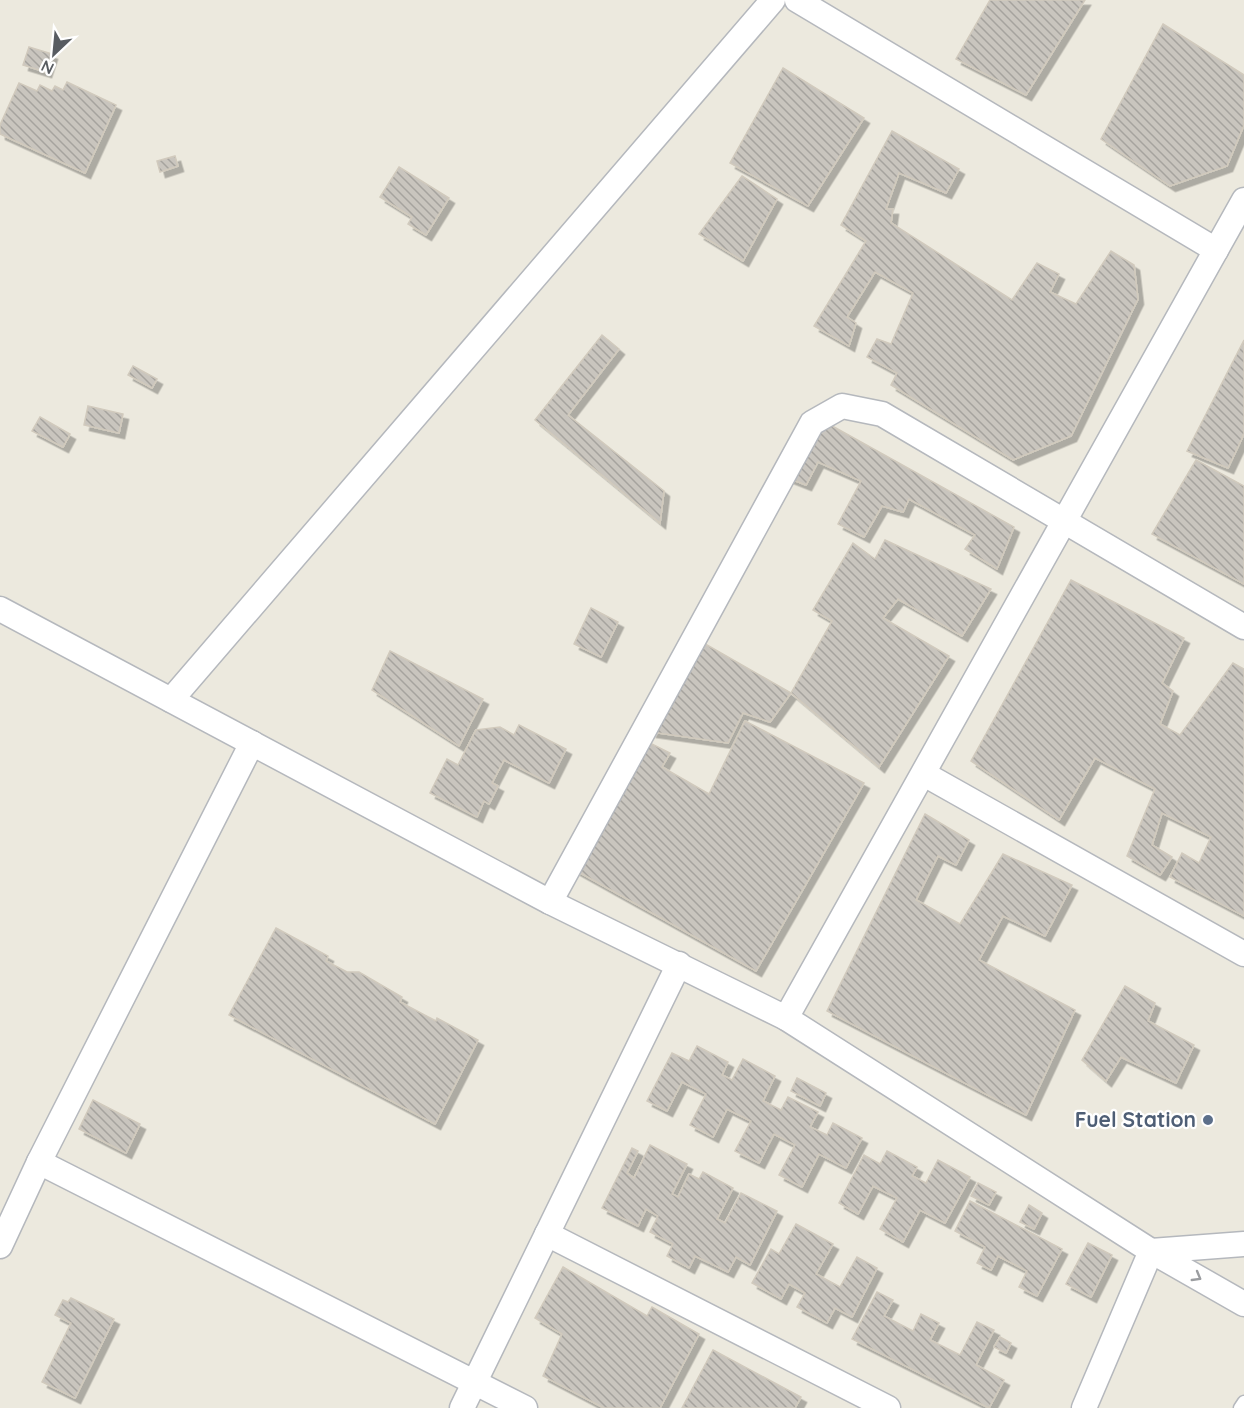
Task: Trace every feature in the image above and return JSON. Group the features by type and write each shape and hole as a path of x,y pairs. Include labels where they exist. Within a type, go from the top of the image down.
{"street":[{"path":"171,700 773,0"},
{"path":"797,0 1216,250"},
{"path":"786,1018 1244,200"},
{"path":"550,902 812,423 842,406 882,414 1244,627"},
{"path":"0,609 550,902 679,963 786,1018 1151,1251 1244,1304"},
{"path":"0,1246 39,1162 252,743"},
{"path":"924,774 1244,954"},
{"path":"462,1408 679,963"},
{"path":"39,1162 525,1408"},
{"path":"547,1234 888,1408"},
{"path":"1151,1251 1244,1244"},
{"path":"1084,1408 1151,1251"}],"lane":[{"path":"1240,1408 1244,1402"}],"building":[{"path":"990,0 1085,0 1026,95 956,59"},
{"path":"1163,24 1244,75 1244,125 1227,166 1170,186 1101,139"},
{"path":"29,47 52,54 46,72 23,65"},
{"path":"783,68 864,118 808,206 730,163"},
{"path":"67,82 116,105 85,173 0,134 0,125 19,83 37,91 40,85 52,91 55,86 63,90"},
{"path":"892,131 959,169 946,193 899,173 886,209 893,209 891,223 1012,300 1037,263 1059,274 1050,292 1076,304 1111,251 1134,265 1138,299 1071,436 1013,460 891,385 897,373 867,357 877,339 891,344 913,293 875,272 847,317 856,323 849,346 814,326 866,241 841,225"},
{"path":"175,156 178,166 160,172 157,161"},
{"path":"399,167 449,198 426,235 408,224 412,217 380,197"},
{"path":"742,176 777,199 743,261 699,234"},
{"path":"602,335 619,349 568,415 664,491 660,523 535,420"},
{"path":"1244,340 1244,434 1228,468 1187,451"},
{"path":"133,366 157,379 152,388 128,375"},
{"path":"88,406 123,414 119,433 84,425"},
{"path":"40,417 70,434 63,447 32,431"},
{"path":"825,422 1014,527 997,569 965,549 975,535 909,499 903,512 882,506 864,537 838,524 861,481 818,462 806,485 788,478"},
{"path":"1196,460 1244,486 1244,584 1152,534"},
{"path":"885,540 991,589 962,636 898,599 883,618 949,656 879,767 791,693 832,621 813,610 853,543 875,559"},
{"path":"1071,580 1184,638 1162,683 1173,691 1160,724 1180,735 1233,663 1244,669 1244,916 1170,877 1182,853 1199,863 1211,837 1162,813 1152,845 1172,857 1160,875 1127,856 1155,789 1095,758 1059,820 971,761"},
{"path":"591,608 618,622 601,657 574,644"},
{"path":"700,641 791,693 770,722 743,713 728,743 651,732"},
{"path":"390,651 483,699 459,746 372,690"},
{"path":"745,721 864,783 756,971 575,870 646,741 670,753 662,767 709,794"},
{"path":"519,725 566,749 549,783 504,760 492,783 498,786 489,804 484,801 477,817 430,793 447,759 458,765 476,730 500,727 514,735"},
{"path":"925,814 969,840 956,865 938,856 916,900 960,924 1003,854 1072,885 1045,936 1003,916 979,960 1075,1010 1026,1115 827,1011"},
{"path":"276,928 328,956 326,961 347,972 359,972 402,997 400,1002 436,1021 437,1018 478,1040 435,1124 229,1015"},
{"path":"1125,986 1155,1003 1148,1021 1194,1045 1176,1083 1121,1057 1106,1081 1082,1060"},
{"path":"697,1046 728,1062 722,1075 732,1080 743,1059 775,1076 763,1101 781,1110 788,1097 818,1112 810,1127 827,1135 833,1123 862,1138 846,1168 819,1154 802,1187 779,1175 795,1145 774,1134 759,1163 735,1151 751,1121 727,1109 713,1137 690,1125 706,1094 682,1082 667,1111 647,1101 672,1053 689,1061"},
{"path":"797,1078 826,1093 820,1106 791,1091"},
{"path":"93,1100 140,1124 126,1153 79,1129"},
{"path":"650,1145 687,1164 672,1194 678,1197 689,1174 699,1179 703,1172 733,1188 717,1219 725,1223 741,1193 777,1211 750,1265 736,1257 728,1272 695,1256 689,1268 667,1256 673,1244 650,1232 658,1216 646,1209 638,1226 602,1208 632,1148 638,1151 627,1173 634,1178"},
{"path":"887,1151 917,1167 912,1176 926,1183 938,1160 970,1177 945,1223 920,1210 903,1242 880,1229 897,1198 873,1186 858,1214 839,1203 864,1155 880,1164"},
{"path":"978,1183 996,1192 989,1205 971,1196"},
{"path":"970,1201 1062,1249 1037,1296 1019,1287 1027,1271 998,1256 991,1270 977,1263 985,1247 955,1231"},
{"path":"1029,1205 1042,1213 1034,1229 1020,1222"},
{"path":"796,1224 833,1244 816,1274 840,1287 857,1257 877,1268 852,1317 835,1308 827,1323 797,1307 805,1293 789,1284 781,1299 752,1283 771,1249 779,1254"},
{"path":"1088,1243 1112,1255 1091,1297 1066,1284"},
{"path":"563,1267 647,1316 652,1307 699,1334 660,1408 604,1408 543,1376 562,1334 535,1318"},
{"path":"877,1292 893,1300 884,1316 913,1331 921,1314 939,1323 930,1340 960,1355 977,1322 994,1330 976,1365 1004,1380 989,1408 852,1339"},
{"path":"71,1298 114,1319 75,1398 42,1382 71,1323 55,1315 63,1300 68,1302"},
{"path":"1000,1337 1011,1343 1006,1353 994,1347"},
{"path":"713,1350 801,1397 795,1408 682,1408"}],"place":[{"name":"Fuel Station","path":"1208,1120"}]}
